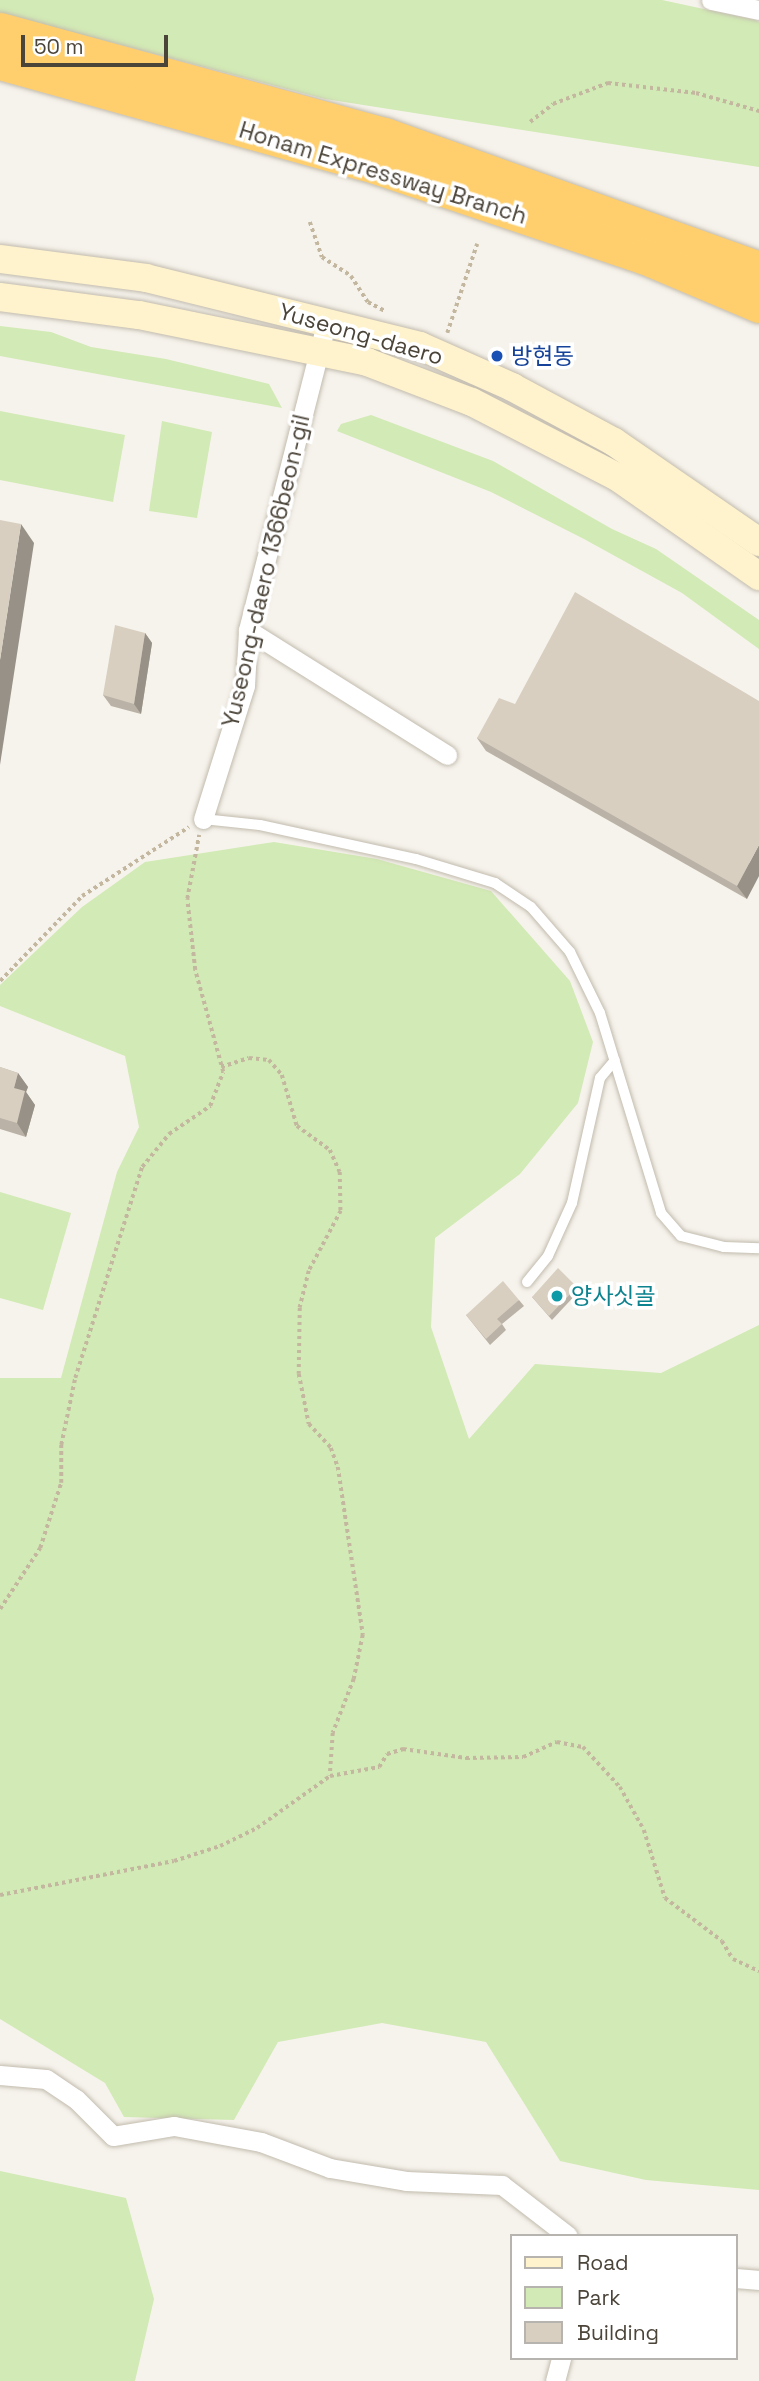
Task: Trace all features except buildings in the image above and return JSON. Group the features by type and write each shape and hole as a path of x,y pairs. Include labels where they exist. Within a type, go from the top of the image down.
{"highway":[{"name":"Honam Expressway Branch","path":"0,30 385,135 759,269"},
{"name":"Honam Expressway Branch","path":"0,62 378,167 643,256 759,305"}],"main road":[{"name":"Yuseong-daero","path":"0,259 146,278 327,321 440,355 512,387 614,442 759,542"},
{"name":"Yuseong-daero","path":"0,297 139,315 345,354 472,402 619,478 759,576"}],"street":[{"path":"710,0 759,10"},
{"name":"Yuseong-daero 1366beon-gil","path":"202,819 245,686 248,630 327,321"},
{"path":"248,630 447,755"},
{"path":"0,2075 46,2079 76,2099 113,2136 174,2126 261,2142 330,2168 406,2181 502,2185 565,2234"},
{"path":"738,2278 759,2280"},
{"path":"555,2381 560,2360"}],"lane":[{"path":"202,819 260,825 416,859 495,883 531,907 570,952 600,1013 661,1213 681,1236 724,1247 759,1248"},
{"path":"527,1282 548,1255 572,1203 600,1078 615,1060"}],"path":[{"path":"530,122 553,104 608,83 696,93 759,111"},
{"path":"310,222 322,257 351,276 368,302 385,311"},
{"path":"440,355 477,244"},
{"path":"0,981 82,896 202,819"},
{"path":"0,1609 40,1548 61,1483 61,1445 75,1378 142,1167 169,1134 210,1106 223,1072 195,971 187,899 202,819"},
{"path":"221,1066 249,1058 269,1060 282,1075 297,1126 330,1150 340,1172 341,1211 309,1271 300,1308 299,1374 306,1412 309,1424 331,1448 338,1467 363,1635 354,1679 333,1733 330,1776"},
{"path":"0,1895 115,1872 220,1846 257,1828 330,1776 379,1768 387,1754 403,1749 466,1758 523,1757 557,1742 583,1747 620,1787 644,1830 665,1898 722,1941 733,1959 759,1971"}],"green space":[{"path":"0,0 662,0 755,20 759,22 759,167 325,99 0,13"},
{"path":"0,326 51,332 91,347 166,359 269,384 282,408 0,356"},
{"path":"0,411 125,435 113,502 0,480"},
{"path":"371,415 493,461 612,529 656,549 759,620 759,649 682,593 584,539 491,492 337,431 341,424"},
{"path":"162,421 212,432 197,518 149,511"},
{"path":"274,842 377,859 491,891 570,981 593,1042 578,1103 520,1174 435,1238 431,1327 469,1439 535,1364 661,1373 759,1325 759,2190 646,2180 560,2161 486,2042 382,2023 278,2042 234,2120 124,2117 105,2083 0,2019 0,1378 61,1378 117,1172 139,1127 125,1056 0,1006 0,985 82,907 145,862"},
{"path":"0,1192 71,1213 43,1310 0,1298"},
{"path":"0,2171 126,2198 154,2299 135,2381 0,2381"}],"place":[{"name":"방현동","path":"497,356"},
{"name":"양사싯골","path":"557,1296"}]}
